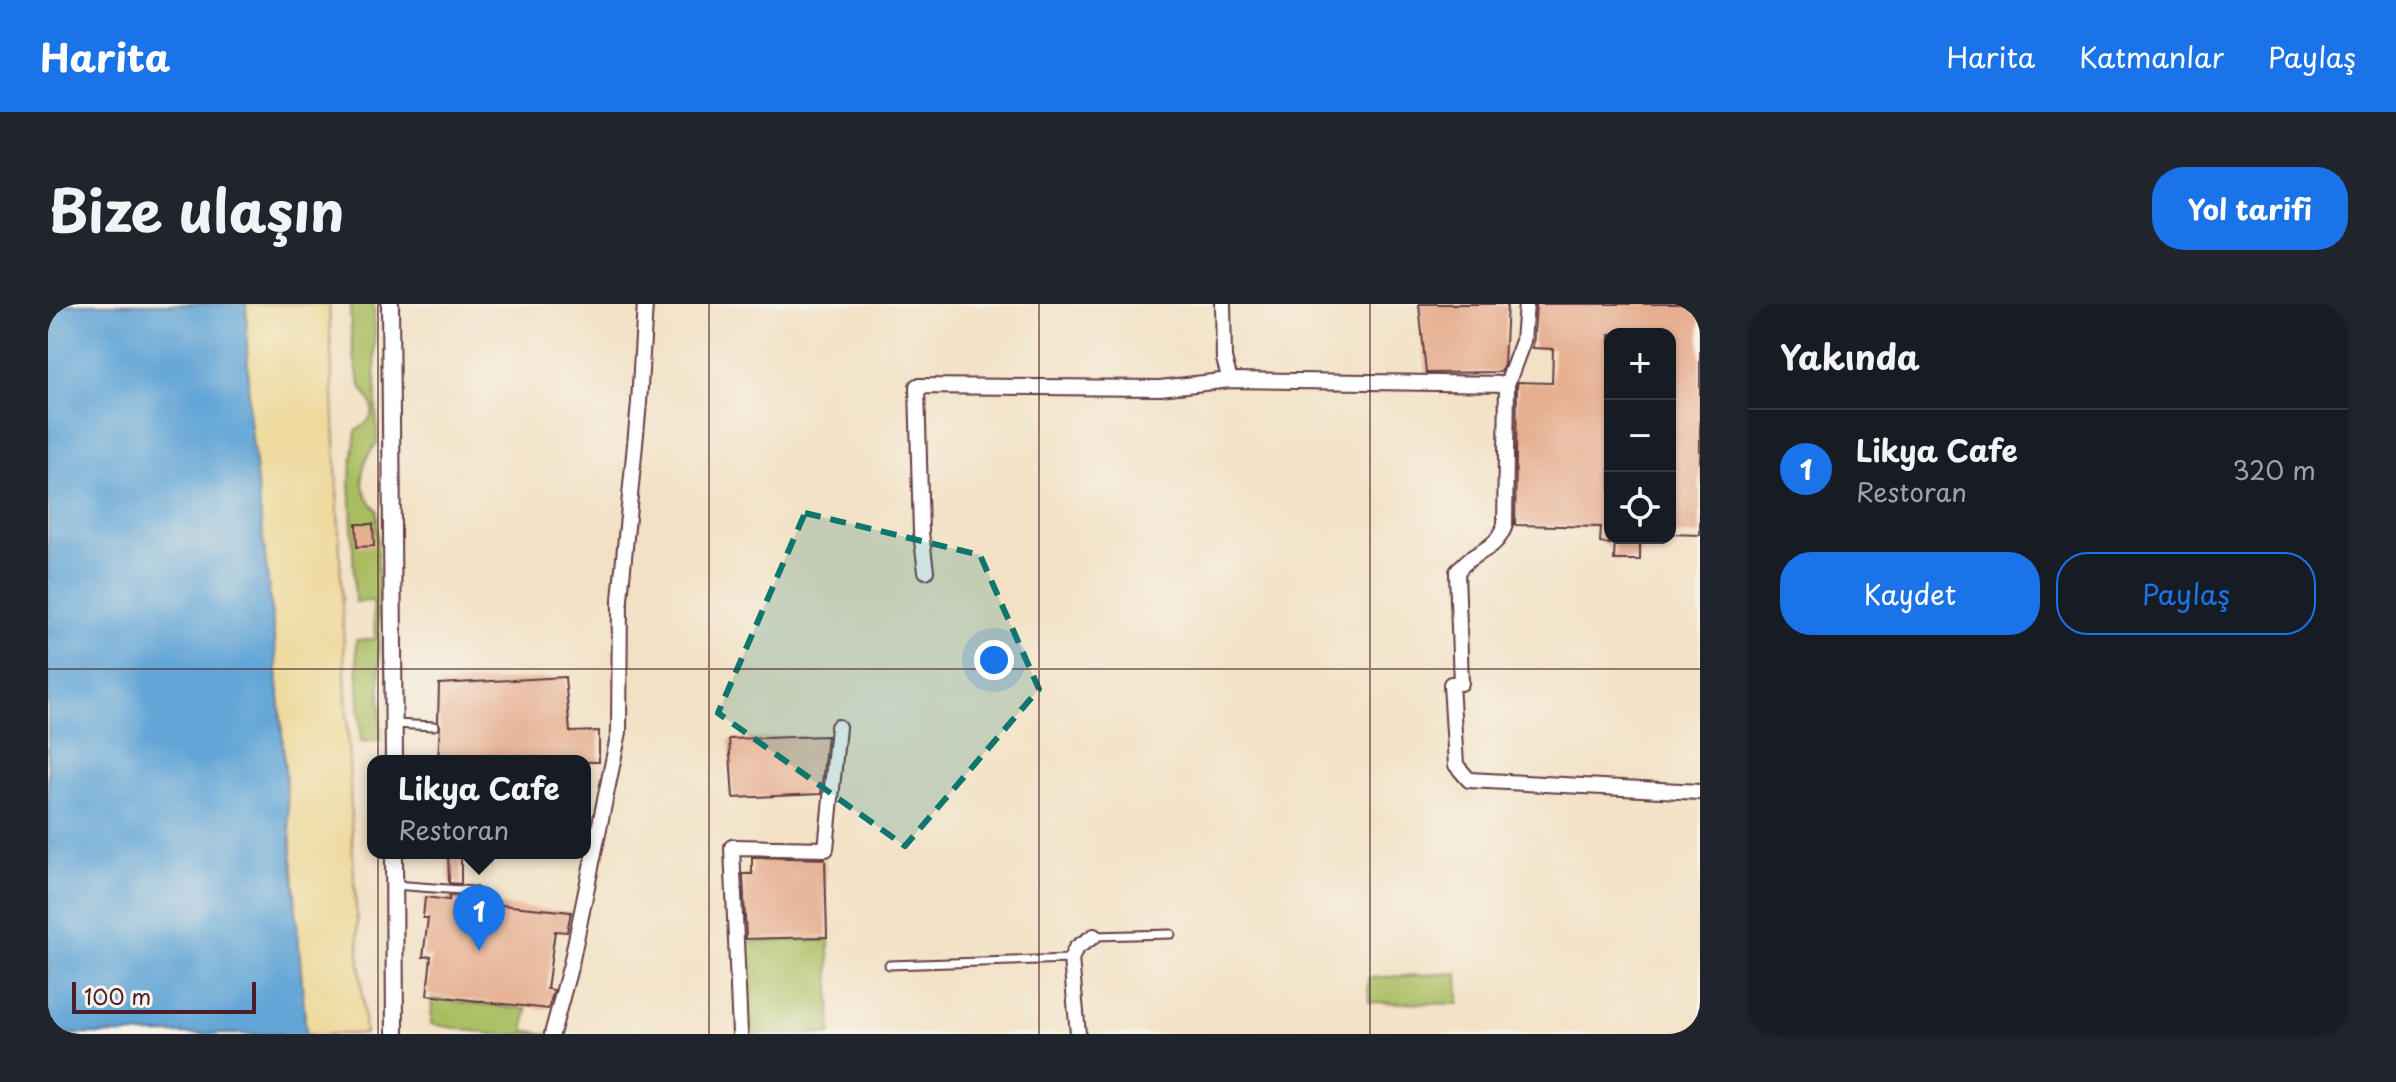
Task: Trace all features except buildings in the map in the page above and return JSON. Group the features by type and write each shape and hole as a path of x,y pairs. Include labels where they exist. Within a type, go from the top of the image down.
{"street":[{"path":"390,304 394,755"},
{"path":"552,1034 571,964 619,732 620,599 645,304"},
{"path":"1223,304 1224,359 1230,380"},
{"path":"1526,304 1523,341 1507,384 1505,525 1501,537 1492,547 1466,559 1457,572 1461,683 1451,684 1456,765 1469,780 1700,792"},
{"path":"926,571 921,533 917,386 1160,388 1230,380 1507,384"},
{"path":"740,1034 732,847 826,849 838,727"},
{"path":"394,859 395,1034"},
{"path":"1078,1034 1071,959 1076,948 1094,936"}],"lane":[{"path":"394,724 434,726"},
{"path":"394,885 474,891"},
{"path":"1094,936 1171,934"},
{"path":"889,965 1071,959"}],"highlighted area":[{"path":"805,513 980,555 1039,689 905,846 718,713"}],"green space":[{"path":"350,304 374,304 377,443 366,459 362,476 366,494 377,510 381,740 361,742 356,640 375,639 373,601 355,602 350,478 356,431 368,420 373,409 356,367"},
{"path":"829,940 831,1034 742,1034 740,942"},
{"path":"1458,973 1459,1004 1369,1002 1368,978"},
{"path":"432,999 527,1009 524,1030 549,1034 491,1034 431,1024"}],"sand":[{"path":"246,304 329,304 354,878 365,1034 306,1034 275,645 249,411"}],"water":[{"path":"48,304 246,304 249,411 275,645 306,1034 48,1034"}],"place":[{"name":"Likya Cafe","path":"479,951"}]}
